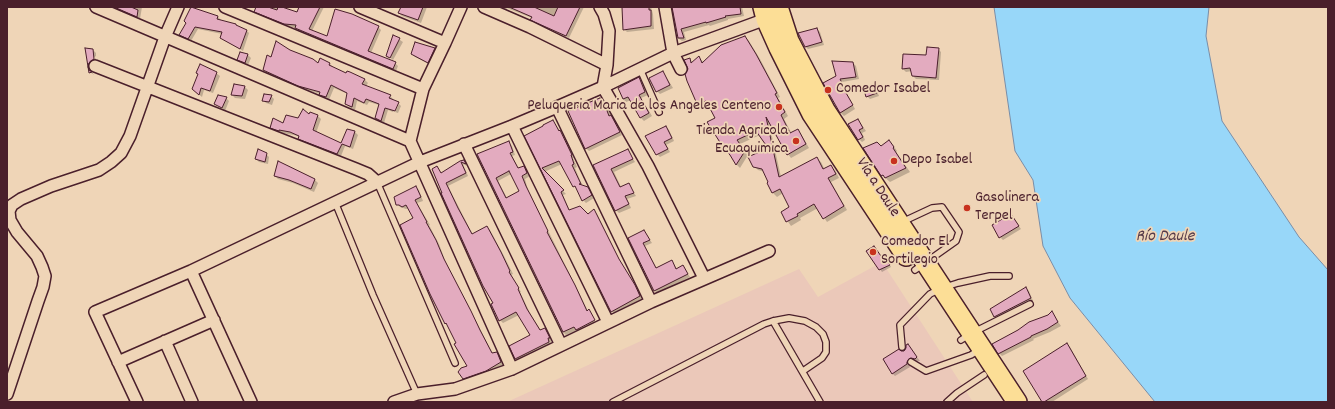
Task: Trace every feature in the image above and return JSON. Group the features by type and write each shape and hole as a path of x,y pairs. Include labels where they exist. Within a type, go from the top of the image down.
{"highway":[{"name":"Vía a Daule","path":"769,11 788,69 812,114 894,226 971,344 1017,402"},
{"name":"Vía a Daule","path":"971,344 984,375 1002,402"}],"street":[{"path":"96,7 410,141"},
{"path":"7,394 43,287 44,276 37,256 17,232 10,220 9,212 12,205 20,199 51,186 99,170 121,153 130,136 165,37 178,7"},
{"path":"225,7 423,89"},
{"path":"360,7 445,43"},
{"path":"461,7 423,89 410,141 512,369"},
{"path":"484,7 530,27 607,65"},
{"path":"600,7 604,14 609,31 607,65 603,87 648,166 704,278"},
{"path":"665,7 673,53 681,69"},
{"path":"137,402 95,312 191,271 420,162 557,107 603,87 673,53 769,11"},
{"path":"95,66 356,169 368,174 377,182"},
{"path":"557,107 651,302"},
{"path":"512,126 608,322"},
{"path":"464,144 561,345"},
{"path":"394,402 417,394 454,389 512,369 651,302 769,251"},
{"path":"191,271 251,402"},
{"path":"118,362 214,320"},
{"path":"165,341 192,402"}],"lane":[{"path":"640,69 659,112"},
{"path":"377,182 456,363"},
{"path":"335,202 373,295 417,394"},
{"path":"894,226 932,208 942,207 959,232 956,241 920,267"},
{"path":"902,347 900,325 936,291 990,276 1009,276"},
{"path":"911,362 926,371 971,344 1030,304"},
{"path":"613,402 773,321 789,318 805,321 816,327 823,334 826,342 826,352 822,358 803,371"},
{"path":"773,321 820,402"},
{"path":"947,402 957,393 984,375"}],"shaded area":[{"path":"882,262 973,402 507,402 799,269 818,297"}],"water":[{"name":"Río Daule","path":"994,7 1209,7 1206,36 1222,121 1299,237 1328,270 1328,402 1155,402 1070,298 1043,246 1033,180 1015,151"}],"building":[{"path":"114,7 131,7 138,10 137,17"},
{"path":"191,7 218,16 217,19 236,24 247,30 240,49 220,38 222,32 195,27 188,39 179,35 186,23 184,21"},
{"path":"256,7 268,7 277,10 278,7 282,7 297,12 299,7 320,7 309,29 327,36 335,9 352,14 379,26 368,51 396,62 393,69 295,28 296,25 284,24 254,12"},
{"path":"401,7 423,7 418,20 398,13"},
{"path":"509,7 534,7 554,16 558,7 580,7 566,36 530,20 532,17"},
{"path":"622,7 649,7 649,10 651,10 651,26 623,30"},
{"path":"672,7 740,7 741,14 725,16 726,17 681,29 684,38 678,38"},
{"path":"817,28 822,42 805,47 798,33"},
{"path":"393,35 400,38 390,58 386,56"},
{"path":"745,36 777,93 775,94 785,112 781,115 790,133 798,129 806,144 787,155 766,117 779,177 817,157 823,169 831,165 836,174 828,178 844,206 823,219 814,204 797,214 798,216 786,222 781,212 789,207 780,189 772,193 762,169 753,167 748,157 768,148 756,131 737,140 745,151 736,165 707,122 715,118 706,101 697,104 687,81 685,74 688,69 684,60 690,58 691,63 699,56 702,63 721,45"},
{"path":"276,41 290,50 313,59 318,63 320,58 330,63 329,65 346,73 347,71 365,79 362,84 391,95 389,98 399,102 395,111 385,108 381,121 375,118 379,104 366,99 364,103 354,98 352,107 345,104 347,93 331,85 326,97 319,95 320,92 298,86 263,70 267,55 271,57"},
{"path":"415,42 435,48 428,63 411,54"},
{"path":"927,47 939,48 936,78 912,76 910,68 902,69 903,54 926,55"},
{"path":"85,48 93,49 94,59 89,63 88,67"},
{"path":"240,52 248,54 245,63 237,60"},
{"path":"832,61 853,62 856,77 840,79 843,85 842,86 853,105 840,113 823,83 836,76"},
{"path":"200,64 217,72 210,91 201,88 199,95 192,89"},
{"path":"663,71 670,85 656,92 649,78"},
{"path":"639,77 645,92 639,95 649,113 640,118 628,97 623,99 618,88"},
{"path":"234,84 245,86 242,96 231,95"},
{"path":"874,86 877,93 866,97 864,90"},
{"path":"264,94 272,95 269,102 262,101"},
{"path":"218,95 227,97 222,108 214,104"},
{"path":"600,98 609,116 611,115 620,132 585,149 568,111"},
{"path":"303,109 309,114 310,112 318,115 313,130 341,143 347,129 355,131 350,147 342,144 337,154 298,139 299,136 290,132 270,128 273,118 283,123 286,115 298,118"},
{"path":"858,119 863,128 859,130 863,137 858,140 848,124"},
{"path":"553,120 559,131 560,130 572,155 574,164 572,165 581,184 579,184 588,187 592,195 582,201 575,186 573,187 559,161 542,168 564,190 561,192 569,210 580,206 588,214 594,209 619,259 640,296 611,312 524,136"},
{"path":"666,126 672,138 664,142 668,149 656,155 645,136"},
{"path":"889,140 906,168 885,178 883,175 881,176 863,148 877,142 881,146"},
{"path":"509,141 513,152 510,153 518,168 524,166 527,173 522,176 548,231 547,232 587,311 589,309 595,320 576,330 574,327 563,332 477,154","holes":["509,171 519,191 506,198 496,178"]},
{"path":"258,149 267,153 265,162 255,159"},
{"path":"628,149 633,159 611,169 620,187 629,183 634,193 625,196 629,204 615,211 593,165"},
{"path":"464,160 466,164 461,162 466,173 446,183 458,208 472,234 487,226 501,252 510,271 509,272 519,288 518,289 527,309 540,330 545,328 550,338 548,338 549,342 515,359 509,346 530,335 516,312 499,321 491,304 493,303 483,286 441,193 432,169 437,166 441,173"},
{"path":"278,161 315,179 311,189 274,176"},
{"path":"416,186 421,197 415,200 492,353 497,352 501,362 486,371 463,379 458,372 461,368 467,366 454,344 456,343 430,294 400,225 413,218 406,205 402,207 396,205 394,197"},
{"path":"1011,214 1019,226 999,238 992,225"},
{"path":"644,230 650,240 643,243 656,268 672,260 676,269 683,265 688,274 654,291 628,238"},
{"path":"874,246 883,259 886,257 890,265 879,270 866,251"},
{"path":"1026,287 1031,298 994,317 990,309"},
{"path":"1052,311 1058,322 998,354 992,344 1018,330 1029,322 1048,315"},
{"path":"1067,343 1086,376 1042,402 1023,371"},
{"path":"908,344 917,357 915,359 909,359 907,364 892,374 883,359 899,349 904,351 906,345"}],"place":[{"name":"Comedor Isabel","path":"828,90"},
{"name":"Peluqueria Maria de los Angeles Centeno","path":"779,107"},
{"name":"Tienda Agricola Ecuaquimica","path":"796,141"},
{"name":"Depo Isabel","path":"894,161"},
{"name":"Gasolinera Terpel","path":"967,208"},
{"name":"Comedor El Sortilegio","path":"873,252"}]}
